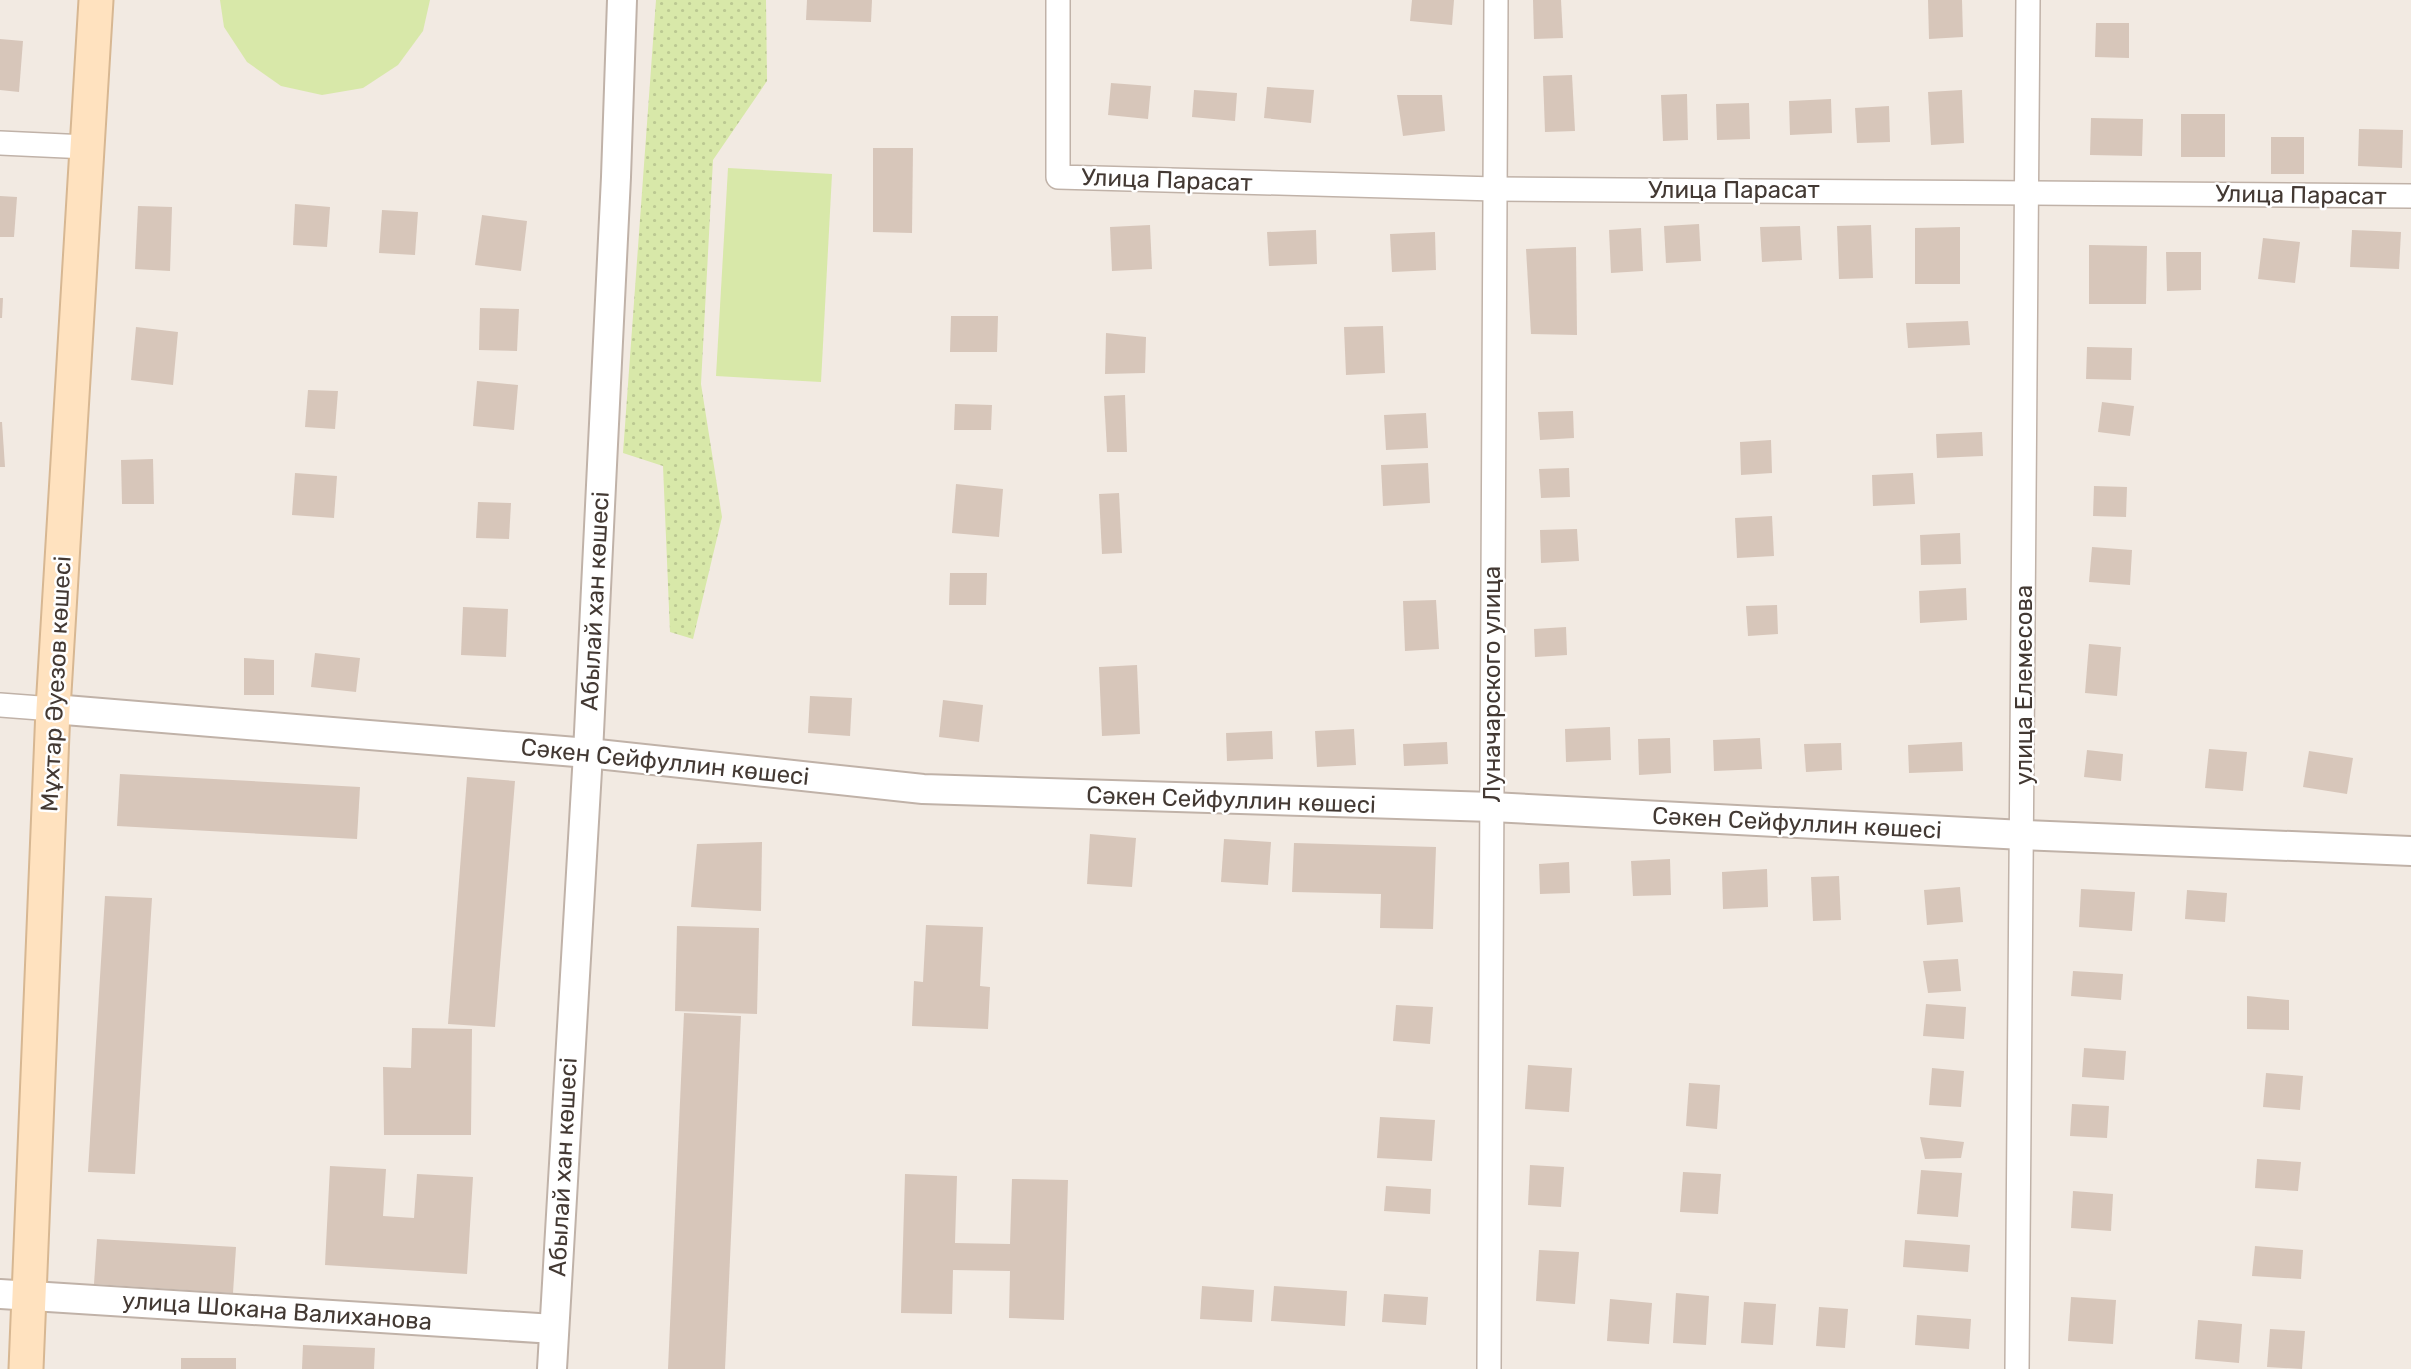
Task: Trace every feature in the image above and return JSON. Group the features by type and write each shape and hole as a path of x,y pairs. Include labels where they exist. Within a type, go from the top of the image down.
{"main road":[{"name":"Мұхтар Әуезов көшесі","path":"26,1369 15,1295 96,0"}],"street":[{"name":"Абылай хан көшесі","path":"552,1369 587,752 616,177 622,0"},
{"name":"Улица Парасат","path":"1058,0 1058,177 1495,189 2411,196"},
{"name":"Луначарского улица","path":"1489,1369 1496,0"},
{"name":"улица Елемесова","path":"2017,1369 2028,0"},
{"path":"0,143 87,147"},
{"path":"0,705 53,709"},
{"name":"Сәкен Сейфуллин көшесі","path":"53,709 587,752 923,789 1492,807 2023,835 2411,851"},
{"name":"улица Шокана Валиханова","path":"15,1295 554,1329"}],"green space":[{"path":"220,0 430,0 423,31 398,65 363,88 322,95 281,86 247,62 224,27"},
{"path":"656,0 766,0 767,81 713,160 701,384 722,517 693,639 670,632 663,466 623,453"},
{"path":"728,168 832,174 821,382 716,376"}],"building":[{"path":"807,0 872,0 871,22 806,20"},
{"path":"1412,0 1454,0 1452,25 1410,21"},
{"path":"1533,0 1561,0 1563,38 1534,39"},
{"path":"1928,0 1962,0 1963,37 1929,39"},
{"path":"2096,23 2129,23 2129,58 2095,57"},
{"path":"0,39 23,41 19,92 0,90"},
{"path":"1572,75 1575,131 1545,132 1543,76"},
{"path":"1111,83 1151,86 1148,119 1108,115"},
{"path":"1267,87 1314,90 1311,123 1264,118"},
{"path":"1194,90 1237,93 1235,121 1192,117"},
{"path":"1962,90 1964,143 1931,145 1928,92"},
{"path":"1687,94 1688,140 1663,141 1661,95"},
{"path":"1397,95 1442,95 1445,131 1403,136"},
{"path":"1831,99 1832,133 1790,135 1789,101"},
{"path":"1749,103 1750,139 1717,140 1716,104"},
{"path":"1889,106 1890,142 1857,143 1855,108"},
{"path":"2181,114 2225,114 2225,157 2181,157"},
{"path":"2091,118 2143,119 2142,156 2090,155"},
{"path":"2359,129 2403,130 2402,168 2358,166"},
{"path":"2271,137 2304,137 2304,174 2271,174"},
{"path":"873,148 913,148 912,233 873,232"},
{"path":"0,196 17,197 14,237 0,237"},
{"path":"295,204 330,207 327,247 293,245"},
{"path":"138,206 172,207 170,271 135,269"},
{"path":"382,210 418,212 415,255 379,253"},
{"path":"482,215 527,221 521,271 475,265"},
{"path":"1699,224 1701,261 1666,263 1664,226"},
{"path":"1150,225 1152,269 1112,271 1110,227"},
{"path":"1871,225 1873,278 1839,279 1837,226"},
{"path":"1800,226 1802,260 1762,262 1760,227"},
{"path":"1960,227 1960,284 1915,284 1915,228"},
{"path":"1641,228 1643,271 1611,273 1609,230"},
{"path":"1316,230 1317,264 1269,266 1267,232"},
{"path":"2352,230 2401,232 2399,269 2350,267"},
{"path":"1435,232 1436,270 1392,272 1390,234"},
{"path":"2263,238 2300,242 2295,283 2258,279"},
{"path":"2089,245 2147,246 2146,304 2089,304"},
{"path":"1576,247 1577,335 1531,334 1526,249"},
{"path":"2166,252 2201,252 2201,290 2167,291"},
{"path":"0,298 3,298 2,318 0,318"},
{"path":"480,308 519,309 517,351 479,350"},
{"path":"951,316 998,316 997,352 950,352"},
{"path":"1968,321 1970,345 1908,348 1906,323"},
{"path":"1383,326 1385,373 1346,375 1344,327"},
{"path":"136,327 178,332 173,385 131,380"},
{"path":"1106,333 1146,337 1145,373 1105,374"},
{"path":"2087,347 2132,348 2131,380 2086,379"},
{"path":"477,381 518,385 514,430 473,426"},
{"path":"308,390 338,391 335,429 305,427"},
{"path":"1125,395 1127,452 1107,452 1104,396"},
{"path":"2102,402 2134,406 2130,436 2098,432"},
{"path":"955,404 992,405 991,430 954,430"},
{"path":"1573,411 1574,438 1540,440 1538,412"},
{"path":"1426,413 1428,448 1386,450 1384,415"},
{"path":"2,422 5,467 0,467"},
{"path":"1982,432 1983,456 1937,458 1936,434"},
{"path":"1771,440 1772,473 1741,475 1740,442"},
{"path":"153,459 154,504 122,504 121,460"},
{"path":"1428,463 1430,503 1383,506 1381,465"},
{"path":"1569,468 1570,497 1541,498 1539,469"},
{"path":"295,473 337,476 334,518 292,515"},
{"path":"1913,473 1915,504 1873,506 1872,475"},
{"path":"956,484 1003,489 999,537 952,533"},
{"path":"2094,486 2127,487 2126,517 2093,516"},
{"path":"1119,493 1122,553 1102,554 1099,494"},
{"path":"478,502 511,503 509,539 476,538"},
{"path":"1772,516 1774,556 1737,558 1735,518"},
{"path":"1577,529 1579,561 1541,563 1540,530"},
{"path":"1960,533 1961,564 1921,565 1920,535"},
{"path":"2092,547 2132,550 2130,585 2089,582"},
{"path":"950,573 987,573 986,605 949,605"},
{"path":"1966,588 1967,620 1920,623 1919,591"},
{"path":"1436,600 1439,649 1405,651 1403,601"},
{"path":"1777,605 1778,634 1748,636 1746,606"},
{"path":"463,607 508,609 506,657 461,655"},
{"path":"1566,627 1567,655 1535,657 1534,629"},
{"path":"2089,644 2121,647 2117,696 2085,693"},
{"path":"315,653 360,658 356,692 311,687"},
{"path":"244,658 274,660 274,695 244,695"},
{"path":"1137,665 1140,734 1102,736 1099,667"},
{"path":"810,696 852,698 850,736 808,733"},
{"path":"943,700 983,705 979,742 939,737"},
{"path":"1610,727 1611,760 1566,762 1565,729"},
{"path":"1354,729 1356,765 1317,767 1315,731"},
{"path":"1272,731 1273,759 1227,761 1226,733"},
{"path":"1670,738 1671,773 1639,775 1638,739"},
{"path":"1760,738 1762,769 1714,771 1713,740"},
{"path":"1447,742 1448,764 1404,766 1403,744"},
{"path":"1962,742 1963,771 1909,773 1908,745"},
{"path":"1841,743 1842,770 1806,772 1804,744"},
{"path":"2209,749 2247,752 2243,791 2205,788"},
{"path":"2087,750 2123,754 2121,781 2084,777"},
{"path":"2309,751 2353,758 2347,794 2303,787"},
{"path":"120,774 360,787 357,839 117,826"},
{"path":"467,777 515,781 495,1027 448,1024"},
{"path":"1090,834 1136,838 1132,887 1087,884"},
{"path":"1224,839 1271,842 1268,885 1221,882"},
{"path":"762,842 761,911 691,907 697,844"},
{"path":"1294,843 1436,847 1433,929 1380,928 1381,894 1292,892"},
{"path":"1670,859 1671,895 1633,896 1631,861"},
{"path":"1569,862 1570,893 1540,894 1539,864"},
{"path":"1767,869 1768,907 1723,909 1722,872"},
{"path":"1839,876 1841,920 1813,921 1811,877"},
{"path":"1960,887 1963,922 1927,925 1924,890"},
{"path":"2081,889 2135,892 2132,931 2079,927"},
{"path":"2187,890 2227,893 2225,922 2185,919"},
{"path":"105,896 152,898 135,1174 88,1172"},
{"path":"926,925 983,927 980,986 990,987 988,1029 912,1026 914,981 923,982"},
{"path":"677,926 759,928 757,1014 675,1011"},
{"path":"1958,959 1961,991 1928,993 1923,961"},
{"path":"2073,971 2123,974 2121,1000 2071,996"},
{"path":"2247,996 2289,1000 2289,1030 2247,1029"},
{"path":"1926,1004 1966,1007 1964,1039 1923,1036"},
{"path":"1396,1005 1433,1007 1430,1044 1393,1041"},
{"path":"684,1013 741,1016 725,1369 668,1369"},
{"path":"412,1028 472,1029 471,1135 384,1135 383,1067 411,1068"},
{"path":"2084,1048 2126,1051 2124,1080 2082,1077"},
{"path":"1528,1065 1572,1068 1569,1112 1525,1109"},
{"path":"1932,1068 1964,1071 1961,1107 1929,1105"},
{"path":"2266,1073 2303,1076 2300,1110 2263,1107"},
{"path":"1689,1083 1720,1085 1717,1129 1686,1126"},
{"path":"2072,1104 2109,1106 2107,1138 2070,1136"},
{"path":"1380,1117 1435,1120 1432,1161 1377,1158"},
{"path":"1920,1137 1964,1142 1961,1158 1925,1159"},
{"path":"2257,1159 2301,1162 2298,1191 2255,1188"},
{"path":"1530,1165 1564,1167 1561,1207 1528,1205"},
{"path":"330,1166 386,1169 383,1216 414,1218 417,1174 473,1177 467,1274 325,1265"},
{"path":"1921,1170 1962,1173 1958,1217 1917,1214"},
{"path":"1683,1172 1721,1174 1718,1214 1680,1212"},
{"path":"905,1174 957,1176 955,1243 1010,1244 1012,1179 1068,1180 1064,1320 1009,1318 1010,1271 953,1270 952,1314 901,1313"},
{"path":"1386,1186 1431,1189 1430,1214 1384,1211"},
{"path":"2073,1191 2113,1194 2111,1231 2071,1228"},
{"path":"97,1239 236,1247 233,1293 94,1284"},
{"path":"1905,1240 1970,1245 1968,1272 1903,1267"},
{"path":"2255,1246 2303,1250 2301,1279 2252,1276"},
{"path":"1539,1250 1579,1252 1575,1304 1536,1301"},
{"path":"1202,1286 1254,1290 1252,1322 1200,1319"},
{"path":"1274,1286 1347,1291 1345,1326 1271,1321"},
{"path":"1676,1293 1709,1296 1706,1345 1673,1343"},
{"path":"1384,1294 1428,1297 1426,1325 1382,1322"},
{"path":"2071,1297 2116,1300 2113,1344 2068,1341"},
{"path":"1610,1299 1652,1303 1649,1344 1607,1341"},
{"path":"1744,1302 1776,1304 1773,1345 1741,1343"},
{"path":"1819,1307 1848,1309 1845,1348 1816,1346"},
{"path":"1917,1315 1971,1319 1969,1349 1915,1345"},
{"path":"2198,1320 2242,1324 2239,1363 2195,1359"},
{"path":"2270,1329 2305,1331 2302,1369 2267,1367"},
{"path":"303,1345 375,1348 374,1369 302,1369"},
{"path":"181,1358 236,1358 236,1369 181,1369"}]}
